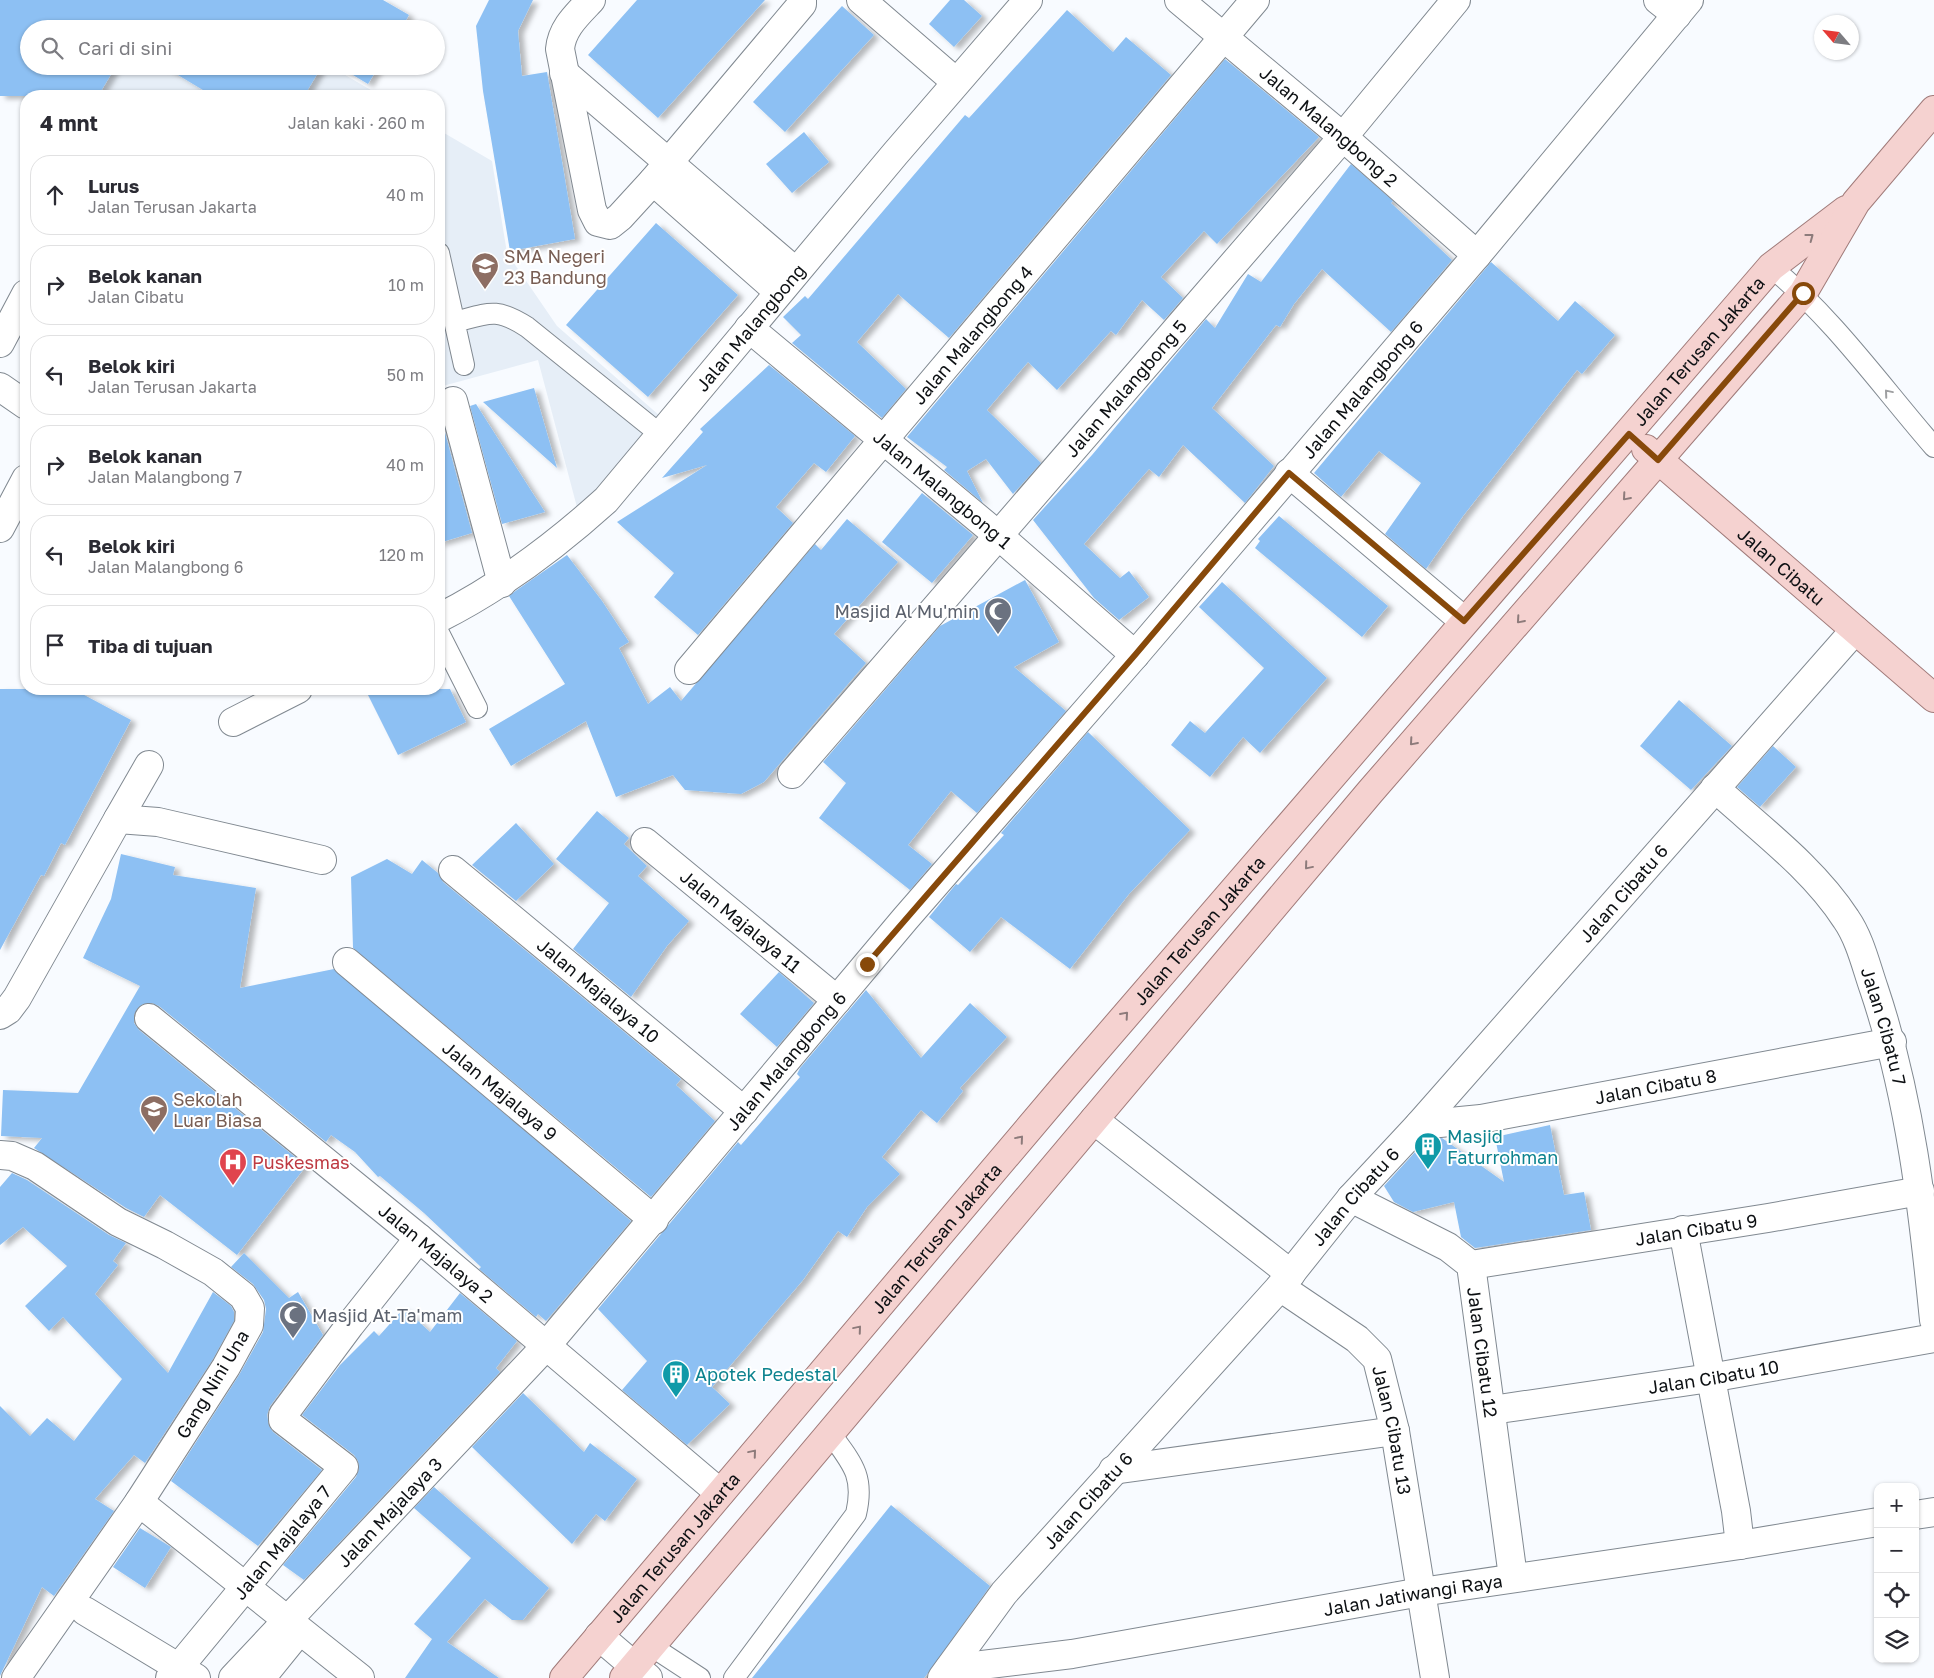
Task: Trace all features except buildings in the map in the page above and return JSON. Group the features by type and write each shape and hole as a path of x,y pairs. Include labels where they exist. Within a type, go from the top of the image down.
{"main road":[{"name":"Jalan Terusan Jakarta","path":"639,1667 830,1433 1370,792 1803,293 1856,202 1934,110"},
{"name":"Jalan Terusan Jakarta","path":"564,1678 1340,765 1629,434 1771,267 1856,202"},
{"name":"Jalan Cibatu","path":"1629,434 1934,698"},
{"path":"1340,765 1370,792"}],"street":[{"path":"591,0 567,26 561,38 560,49 592,210 598,222 610,225 620,217 661,171 802,4 802,0"},
{"path":"861,0 956,82"},
{"name":"Jalan Malangbong","path":"445,615 502,582 570,533 606,500 787,282 1028,0"},
{"name":"Jalan Malangbong 2","path":"1179,0 1343,137 1477,255"},
{"name":"Jalan Malangbong 4","path":"689,670 883,438 1255,0"},
{"name":"Jalan Malangbong 5","path":"792,774 1343,137 1456,0"},
{"name":"Jalan Malangbong 6","path":"546,1346 654,1220 836,1000 1135,655 1477,255 1675,5"},
{"path":"564,72 661,171 787,282"},
{"path":"0,343 20,305"},
{"name":"Jalan Malangbong 1","path":"749,328 999,536 1135,655"},
{"path":"0,387 20,401"},
{"path":"453,401 502,582"},
{"path":"1289,473 1464,621"},
{"path":"0,528 20,490"},
{"name":"Jalan Cibatu 6","path":"945,1673 1004,1592 1286,1281 1352,1198 1419,1125 1855,630"},
{"path":"233,722 285,695"},
{"path":"0,1015 8,1010 17,998 149,765"},
{"name":"Jalan Cibatu 7","path":"1716,788 1820,884 1847,920 1863,956 1892,1042 1920,1191 1934,1320"},
{"path":"118,819 158,822 322,860"},
{"name":"Jalan Majalaya 11","path":"644,842 836,1000"},
{"name":"Jalan Majalaya 10","path":"452,870 744,1111"},
{"name":"Jalan Majalaya 9","path":"347,962 654,1220"},
{"name":"Jalan Majalaya 2","path":"149,1018 419,1238 720,1493"},
{"name":"Jalan Cibatu 8","path":"1419,1125 1481,1119 1892,1042"},
{"name":"Jalan Cibatu 13","path":"1094,1120 1357,1339 1377,1359 1395,1431 1435,1678"},
{"name":"Gang Nini Una","path":"0,1155 12,1156 35,1166 118,1222 204,1267 243,1296 250,1308 249,1326 226,1367 139,1502 16,1678"},
{"name":"Jalan Cibatu 9","path":"1471,1264 1768,1218 1920,1191"},
{"name":"Jalan Cibatu 12","path":"1352,1198 1448,1247 1471,1264 1513,1577"},
{"path":"1683,1230 1736,1511 1740,1545"},
{"name":"Jalan Majalaya 7","path":"170,1678 344,1467 282,1418 350,1325 419,1238"},
{"name":"Jalan Cibatu 10","path":"1492,1410 1710,1378 1934,1338"},
{"name":"Jalan Majalaya 3","path":"233,1678 546,1346"},
{"path":"1113,1470 1395,1431"},
{"path":"139,1502 301,1629 360,1678"},
{"path":"1919,1514 1934,1512"},
{"name":"Jalan Jatiwangi Raya","path":"945,1673 1072,1654 1420,1592 1740,1545 1874,1523"},
{"path":"85,1611 196,1678"},
{"path":"253,1678 301,1629"},
{"path":"261,1678 301,1629"},
{"path":"599,1636 639,1667"}],"lane":[{"path":"1771,267 1803,293 1826,316 1934,447"},
{"path":"445,280 464,365"},
{"path":"455,322 488,313 507,315 527,327 661,435"},
{"path":"445,645 477,708"},
{"path":"734,1678 856,1514 861,1493 853,1464 830,1433"},
{"path":"639,1667 700,1678"}],"shaded area":[{"path":"46,0 64,0 40,20 33,20"},
{"path":"20,40 20,75 345,75 371,90 36,90 1,70"},
{"name":"SMA Negeri 23 Bandung","path":"445,134 492,161 507,253 557,326 660,416 598,491 578,511 538,360 445,385"}],"place":[{"name":"SMA Negeri 23 Bandung","path":"485,290"},
{"name":"Masjid Al Mu'min","path":"998,635"},
{"name":"Sekolah Luar Biasa","path":"154,1133"},
{"name":"Masjid Faturrohman","path":"1428,1170"},
{"name":"Puskesmas","path":"233,1186"},
{"name":"Masjid At-Ta'mam","path":"293,1339"},
{"name":"Apotek Pedestal","path":"676,1398"}],"route":[{"path":"867,964 1135,655 1289,473 1464,621 1629,434 1658,460 1803,293"}]}
